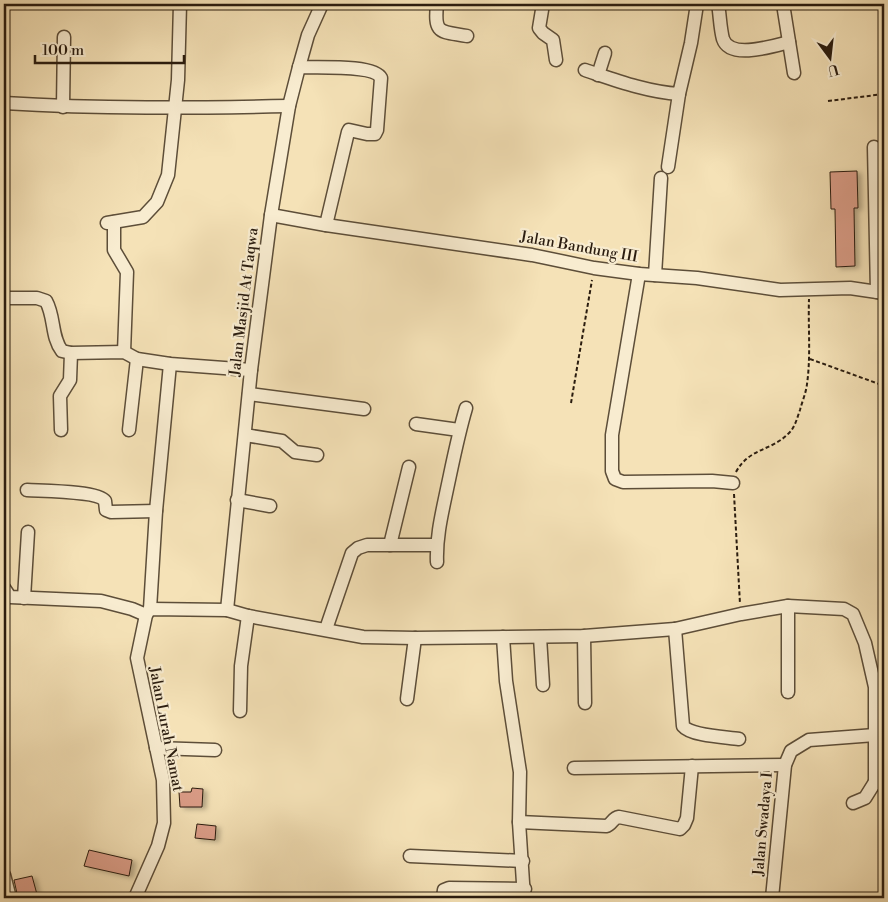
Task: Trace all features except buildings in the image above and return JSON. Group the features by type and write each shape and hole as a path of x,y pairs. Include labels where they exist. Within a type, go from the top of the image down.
{"street":[{"path":"124,352 126,272 114,250 110,223 143,217 157,202 168,175 176,109 180,4"},
{"name":"Jalan Masjid At Taqwa","path":"227,610 251,370 270,215 299,67 308,35 322,4"},
{"path":"437,4 435,20 438,27 442,31 467,36"},
{"path":"543,4 539,28 553,40 556,60"},
{"path":"655,275 664,173 691,43 697,4"},
{"path":"718,4 724,41 731,48 750,51 788,42"},
{"path":"783,4 794,73"},
{"path":"63,107 64,37"},
{"path":"598,74 605,52"},
{"path":"299,67 340,67 375,71 382,78 377,130 375,134 371,135 349,130 326,225"},
{"path":"585,70 639,87 679,94"},
{"path":"4,103 63,107 176,109 290,106"},
{"path":"874,147 881,293"},
{"name":"Jalan Bandung III","path":"270,215 532,255 594,268 639,274 697,278 780,290 850,288 881,293"},
{"path":"639,274 612,435 612,470 615,479 623,482 712,481 733,483"},
{"path":"4,298 37,298 46,301 57,344 62,351 71,353 124,352 137,359 170,364 251,370"},
{"path":"61,430 60,396 70,380 71,353"},
{"path":"129,430 137,359"},
{"name":"Jalan Lurah Namat","path":"138,897 158,846 164,823 163,780 137,658 148,612 170,364"},
{"path":"249,394 364,408"},
{"path":"436,562 436,545 459,430 466,408"},
{"path":"416,424 459,430"},
{"path":"245,435 282,441 295,452 317,455"},
{"path":"390,545 409,467"},
{"path":"27,490 85,494 100,497 105,501 106,510 111,512 156,511"},
{"path":"237,500 270,506"},
{"path":"24,598 28,532"},
{"path":"326,629 352,553 358,548 368,545 436,545"},
{"path":"4,588 10,597 101,601 148,612 227,610 248,616 363,636 415,638 584,636 675,629 741,614 788,606 844,609 853,614 865,643 874,687 875,735 880,783 865,798 853,803"},
{"path":"788,606 788,692"},
{"path":"240,711 241,666 248,616"},
{"path":"675,629 684,728 694,732 739,739"},
{"path":"584,636 585,704"},
{"path":"443,898 444,890 449,888 524,894 519,822 520,772 506,681 503,637"},
{"path":"407,699 415,638"},
{"path":"540,638 543,685"},
{"name":"Jalan Swadaya I","path":"772,898 785,765 791,751 810,740 875,735"},
{"path":"156,748 215,750"},
{"path":"574,768 785,765"},
{"path":"519,822 606,826 615,818 619,818 680,829 687,818 692,766"},
{"path":"410,856 522,861"},
{"path":"4,875 10,898"}],"path":[{"path":"828,101 884,94"},
{"path":"572,403 594,268"},
{"path":"741,614 733,483 741,464 752,453 779,441 789,434 796,421 807,386 810,289"},
{"path":"809,358 878,384"}]}
